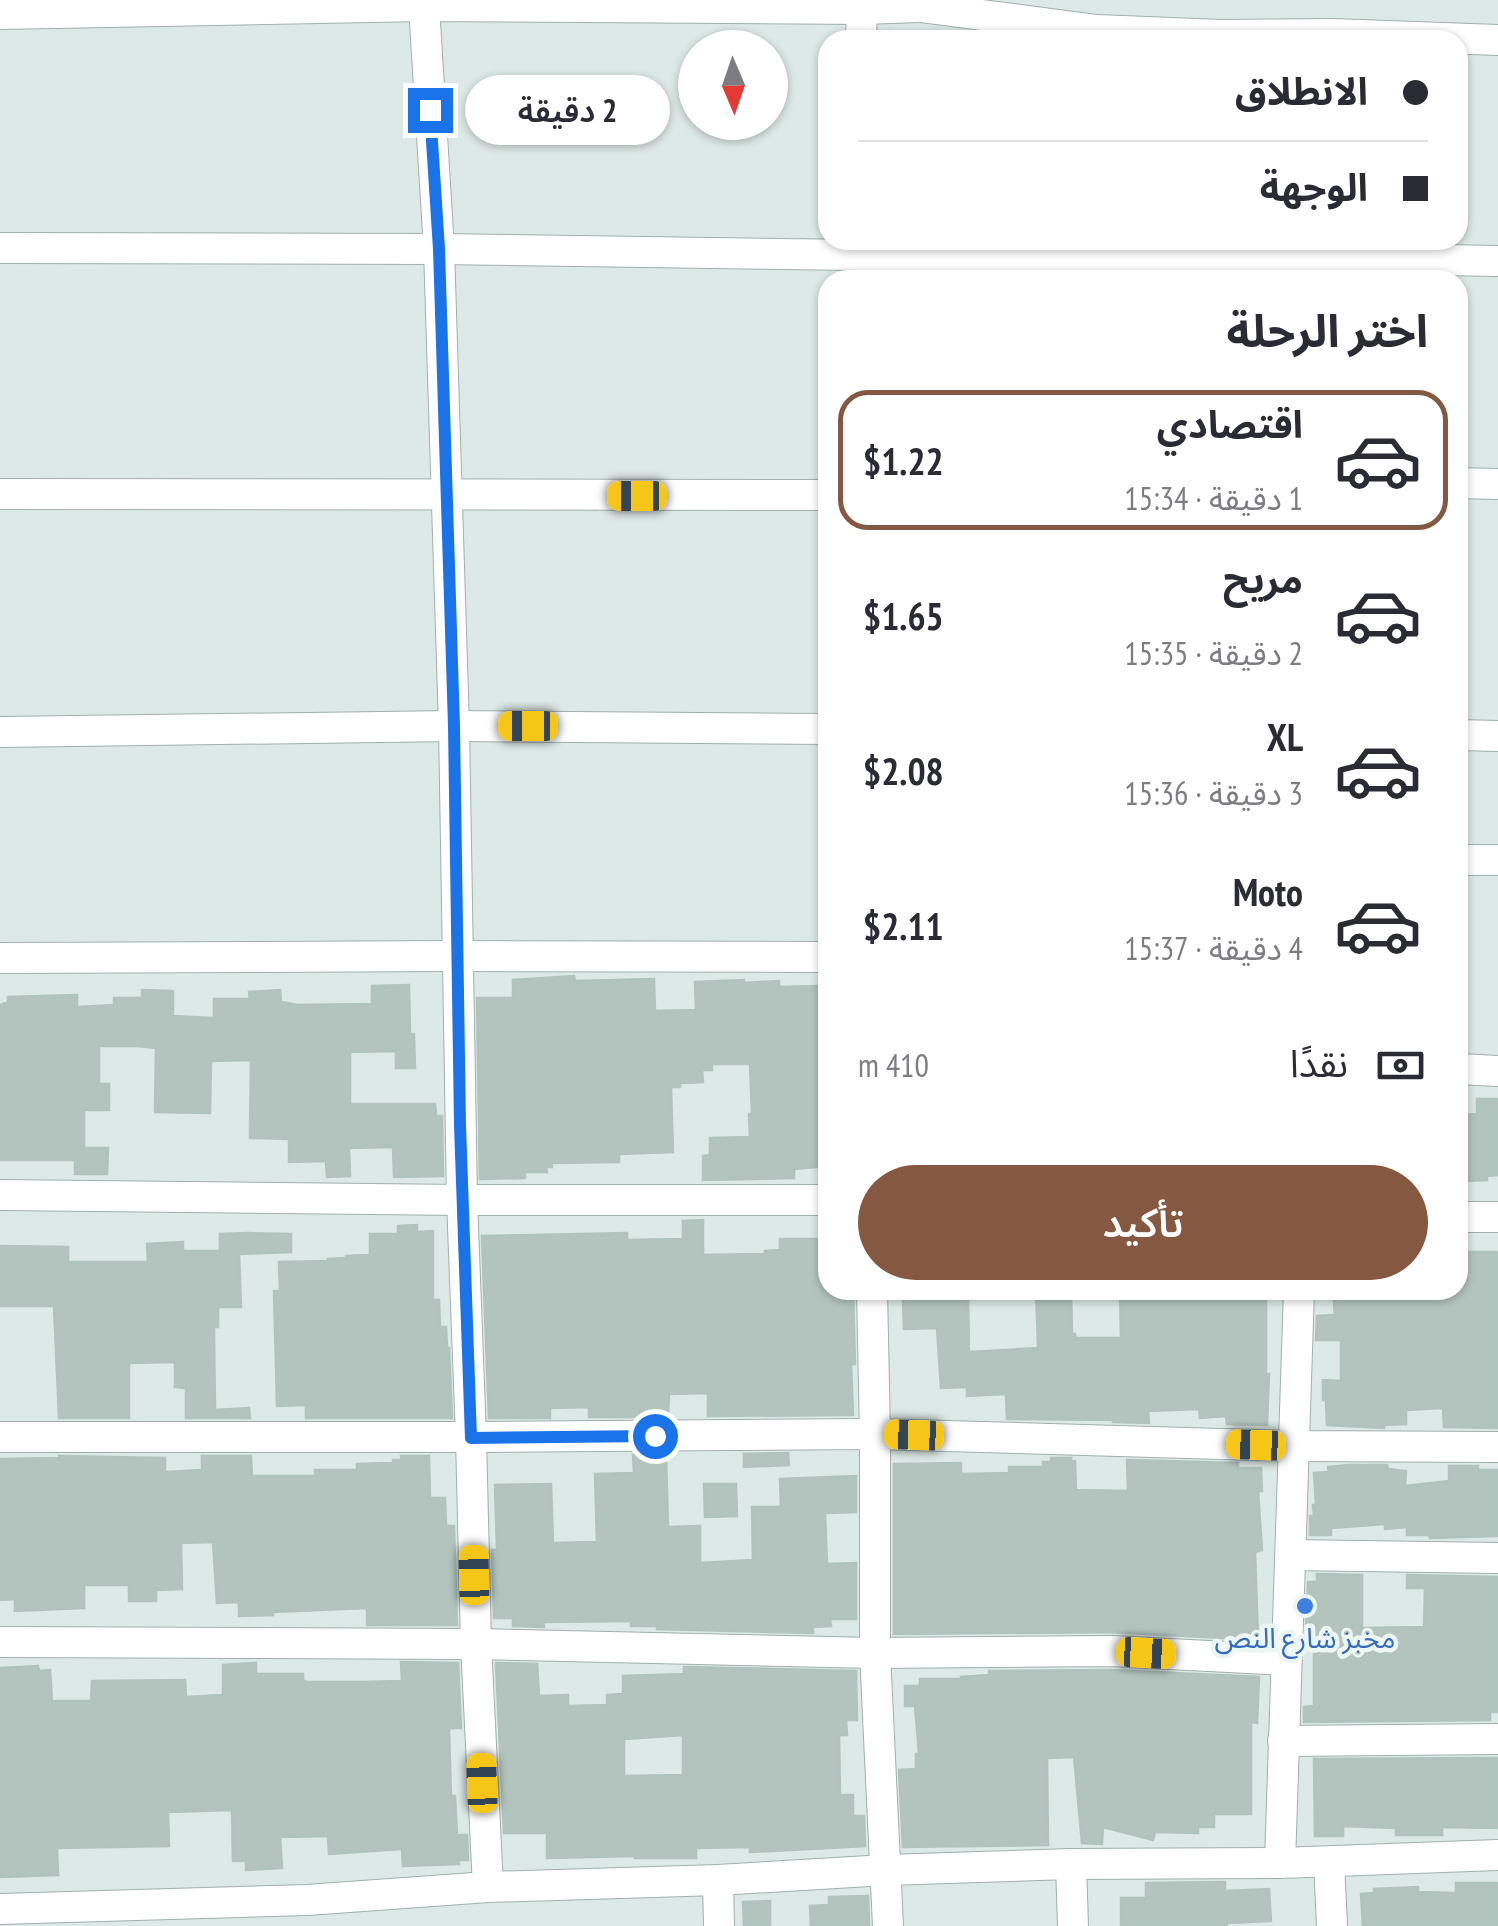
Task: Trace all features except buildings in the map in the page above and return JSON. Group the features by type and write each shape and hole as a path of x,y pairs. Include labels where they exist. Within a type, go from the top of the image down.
{"street":[{"path":"0,14 424,6 862,9 921,4 1069,30"},
{"path":"424,6 439,249 454,726 462,1200 488,1888"},
{"path":"861,30 862,9"},
{"path":"1468,39 1498,40"},
{"path":"0,248 439,249 857,258 1045,250"},
{"path":"1136,250 1498,262"},
{"path":"1468,483 1498,484"},
{"path":"0,494 818,495"},
{"path":"0,732 454,726 818,728"},
{"path":"1468,735 1498,736"},
{"path":"1468,860 1498,860"},
{"path":"0,958 818,957"},
{"path":"1468,1070 1498,1071"},
{"path":"0,1195 818,1200"},
{"path":"1468,1217 1498,1217"},
{"path":"872,1300 875,1654 888,1926"},
{"path":"1280,1864 1299,1300"},
{"path":"0,1438 876,1434 1294,1446 1498,1447"},
{"path":"1291,1555 1498,1558"},
{"path":"0,1642 476,1644 875,1654 1111,1651 1285,1660"},
{"path":"1283,1741 1498,1739"},
{"path":"0,1909 307,1913 488,1888 886,1870 1072,1864 1280,1864 1498,1855"},
{"path":"1329,1862 1332,1926"},
{"path":"1072,1864 1074,1926"},
{"path":"718,1880 718,1926"}],"place":[{"name":"مخبز شارع النص","path":"1305,1606"}],"route":[{"path":"430,110 439,249 454,726 460,1125 471,1438 655,1436"}]}
